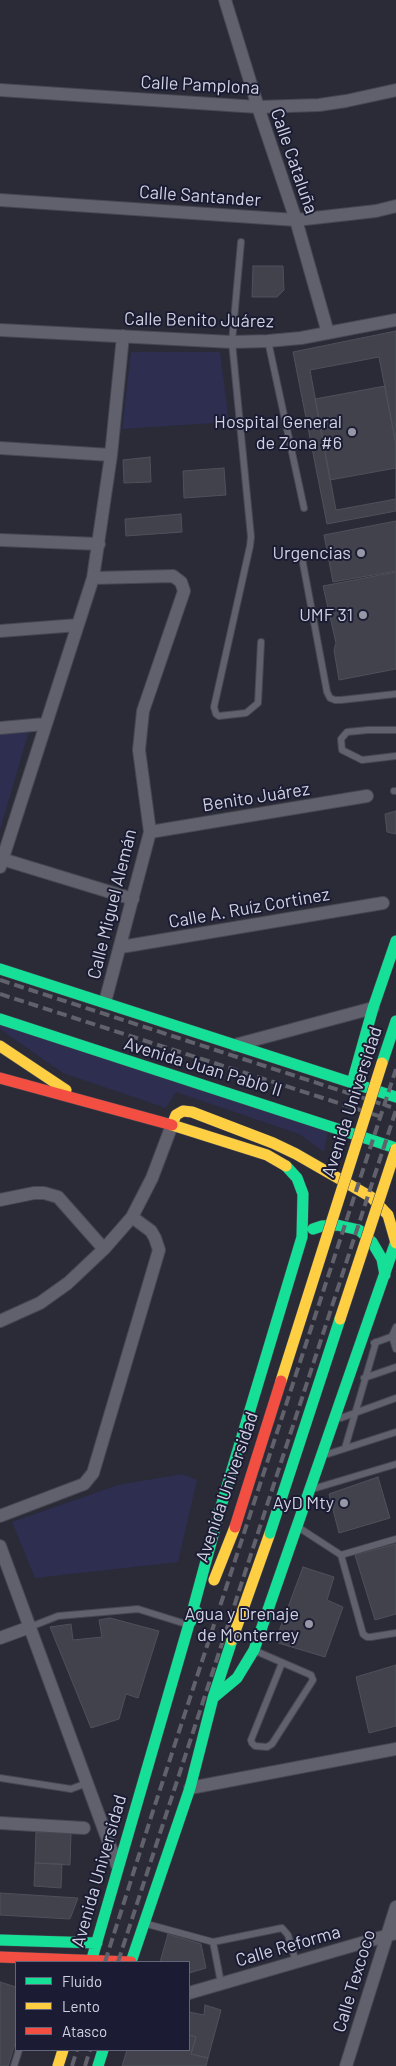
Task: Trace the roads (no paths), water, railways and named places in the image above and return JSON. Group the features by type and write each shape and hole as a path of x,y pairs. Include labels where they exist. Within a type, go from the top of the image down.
{"main road":[{"path":"352,1083 373,1008 396,941"},
{"name":"Avenida Juan Pablo II","path":"0,969 396,1097"},
{"path":"385,974 394,989"},
{"name":"Avenida Juan Pablo II","path":"0,1019 88,1049 339,1128 396,1149"},
{"name":"Avenida Universidad","path":"91,1961 189,1624 207,1598 235,1528 396,1021"},
{"path":"0,1046 78,1098"},
{"path":"0,1078 172,1125 267,1155 285,1165 297,1178 303,1194 302,1237 219,1513 189,1624"},
{"path":"172,1125 176,1115 179,1113 192,1112 273,1143 296,1154 377,1201 392,1224 396,1242 254,1650 237,1678 213,1698"},
{"path":"131,1961 190,1788 213,1698 270,1533 396,1149"},
{"path":"302,1237 322,1226 337,1225 358,1230 372,1242 382,1259 386,1274"},
{"path":"0,1940 97,1943"},
{"path":"0,1957 73,1961"},
{"path":"58,2066 63,2051"},
{"path":"98,2066 103,2051"}],"street":[{"name":"Calle Cataluña","path":"225,0 296,220 328,333"},
{"name":"Calle Pamplona","path":"0,90 258,107 328,104 396,90"},
{"name":"Calle Santander","path":"0,200 296,220 376,211 396,206"},
{"name":"Calle Benito Juárez","path":"0,330 232,342 301,338 396,320"},
{"path":"123,336 99,544 93,578 1,863 132,899"},
{"path":"0,448 110,455"},
{"path":"0,540 99,544"},
{"name":"Calle Miguel Alemán","path":"93,578 173,576 181,582 184,591 143,711 140,766 150,832 105,1002"},
{"path":"0,631 78,625"},
{"path":"0,728 45,724"},
{"name":"Benito Juárez","path":"150,832 367,796"},
{"name":"Calle A. Ruíz Cortinez","path":"120,947 383,903"},
{"path":"235,1045 373,1008"},
{"path":"0,1321 40,1303 61,1288 104,1249 132,1217 152,1178 172,1125"},
{"path":"0,1200 34,1193 52,1194 58,1197 104,1249"},
{"path":"0,1516 84,1484 93,1473 159,1250 151,1231 132,1217"},
{"path":"0,1546 118,1866"},
{"path":"0,1638 30,1627"},
{"path":"190,1788 396,1749"},
{"path":"0,1823 84,1828"},
{"name":"Calle Texcoco","path":"346,2066 391,1935 396,1907"},
{"name":"Calle Reforma","path":"190,1993 391,1935"}],"lane":[{"path":"241,242 232,342 251,537 214,707 216,714 219,716 246,713 258,703 261,642"},
{"path":"268,341 304,508"},
{"path":"302,558 327,692 330,698 341,700 396,694"},
{"path":"396,730 346,732 341,739 342,750 362,760 396,756"},
{"path":"396,1327 394,1336 396,1349"},
{"path":"360,1347 394,1336"},
{"path":"345,1448 376,1342"},
{"path":"348,1383 396,1367"},
{"path":"335,1420 396,1398"},
{"path":"323,1455 396,1432"},
{"path":"310,1490 396,1464"},
{"path":"298,1527 341,1555 363,1634 371,1638 396,1633"},
{"path":"341,1555 396,1539"},
{"path":"30,1627 58,1616 138,1609 189,1624"},
{"path":"254,1650 311,1675 313,1683 272,1744 267,1747 255,1746 251,1740 282,1663"},
{"path":"0,1778 70,1789 87,1783"},
{"path":"143,1923 213,1942 282,1928 288,1935 296,1962"},
{"path":"213,1942 222,1983"},
{"path":"14,2066 19,2051"}],"railway":[{"path":"0,980 391,1107"},
{"path":"0,994 385,1118"},
{"path":"105,1961 396,1069"},
{"path":"118,1961 396,1110"},
{"path":"72,2066 77,2051"},
{"path":"85,2066 90,2051"}],"place":[{"name":"Hospital General de Zona #6","path":"352,432"},
{"name":"Urgencias","path":"361,553"},
{"name":"UMF 31","path":"363,615"},
{"name":"AyD Mty","path":"344,1503"},
{"name":"Agua y Drenaje de Monterrey","path":"309,1624"}]}
